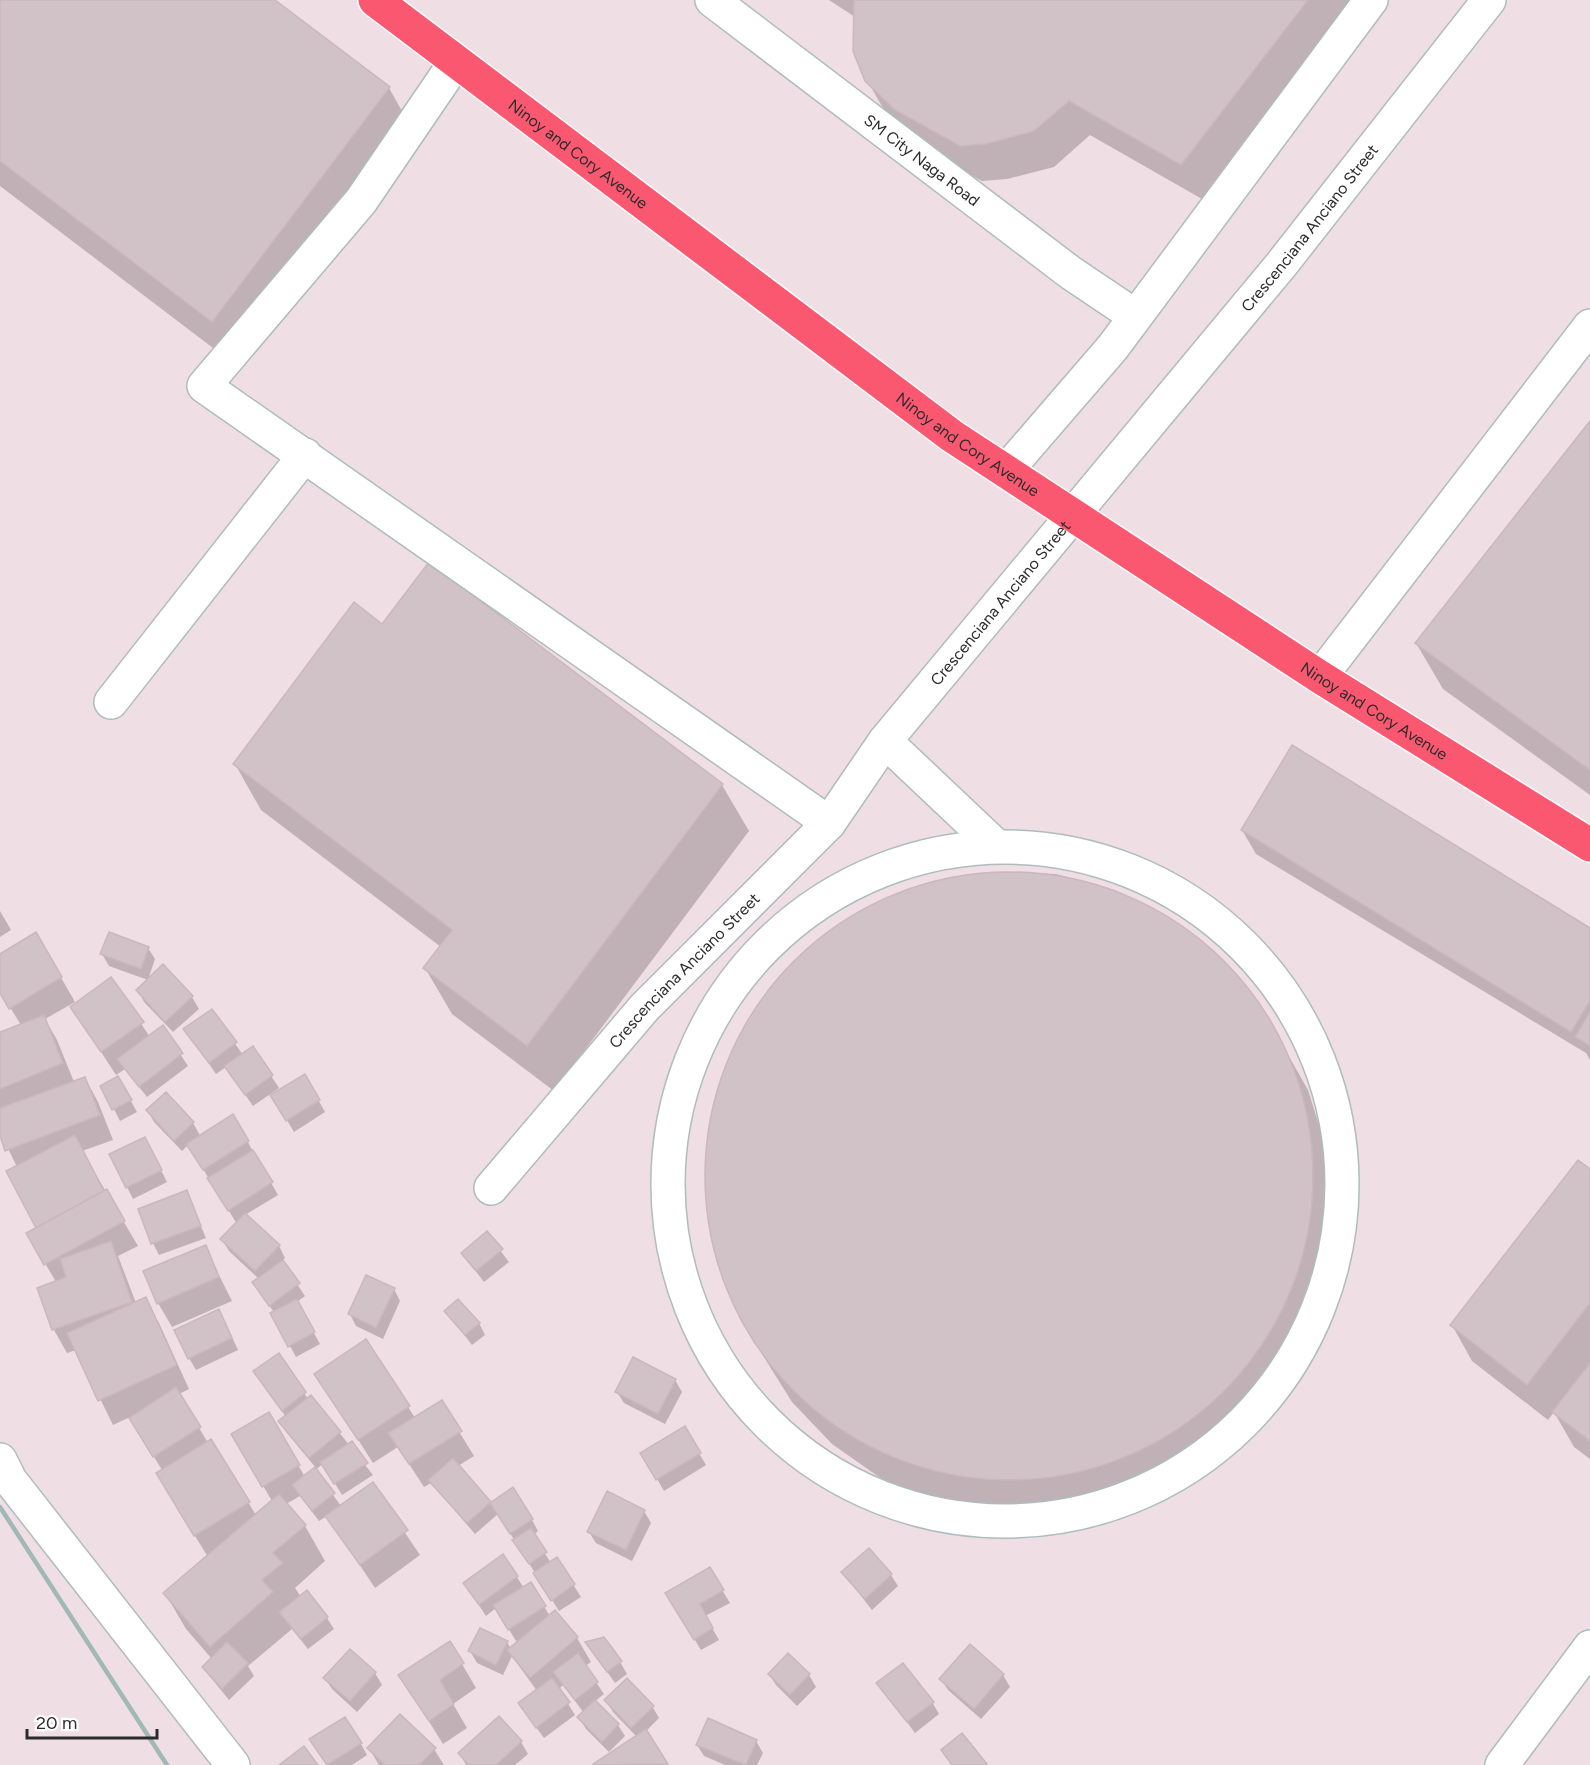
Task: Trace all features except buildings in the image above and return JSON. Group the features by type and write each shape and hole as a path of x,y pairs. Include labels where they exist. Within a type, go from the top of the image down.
{"main road":[{"name":"Ninoy and Cory Avenue","path":"375,0 455,63 952,436 1320,677 1590,845"}],"street":[{"name":"SM City Naga Road","path":"712,0 1071,273 1135,316"},
{"path":"1006,471 1113,347 1371,0"},
{"name":"Crescenciana Anciano Street","path":"491,1188 644,1008 829,823 885,741 1075,517 1281,265 1489,0"},
{"path":"455,63 361,201 204,386 829,823"},
{"path":"1320,677 1590,327"},
{"path":"111,702 305,455"},
{"path":"885,741 994,844 1103,858 1203,906 1281,985 1330,1084 1344,1194 1322,1303 1267,1399 1184,1472 1081,1515 971,1522 864,1494 780,1439 716,1362 677,1269 667,1169 687,1070 735,981 766,949 806,910 895,862 994,844"},
{"path":"0,1460 10,1480 233,1765"},
{"path":"1503,1765 1590,1647"}],"railway":[{"path":"0,1507 167,1765"}]}
